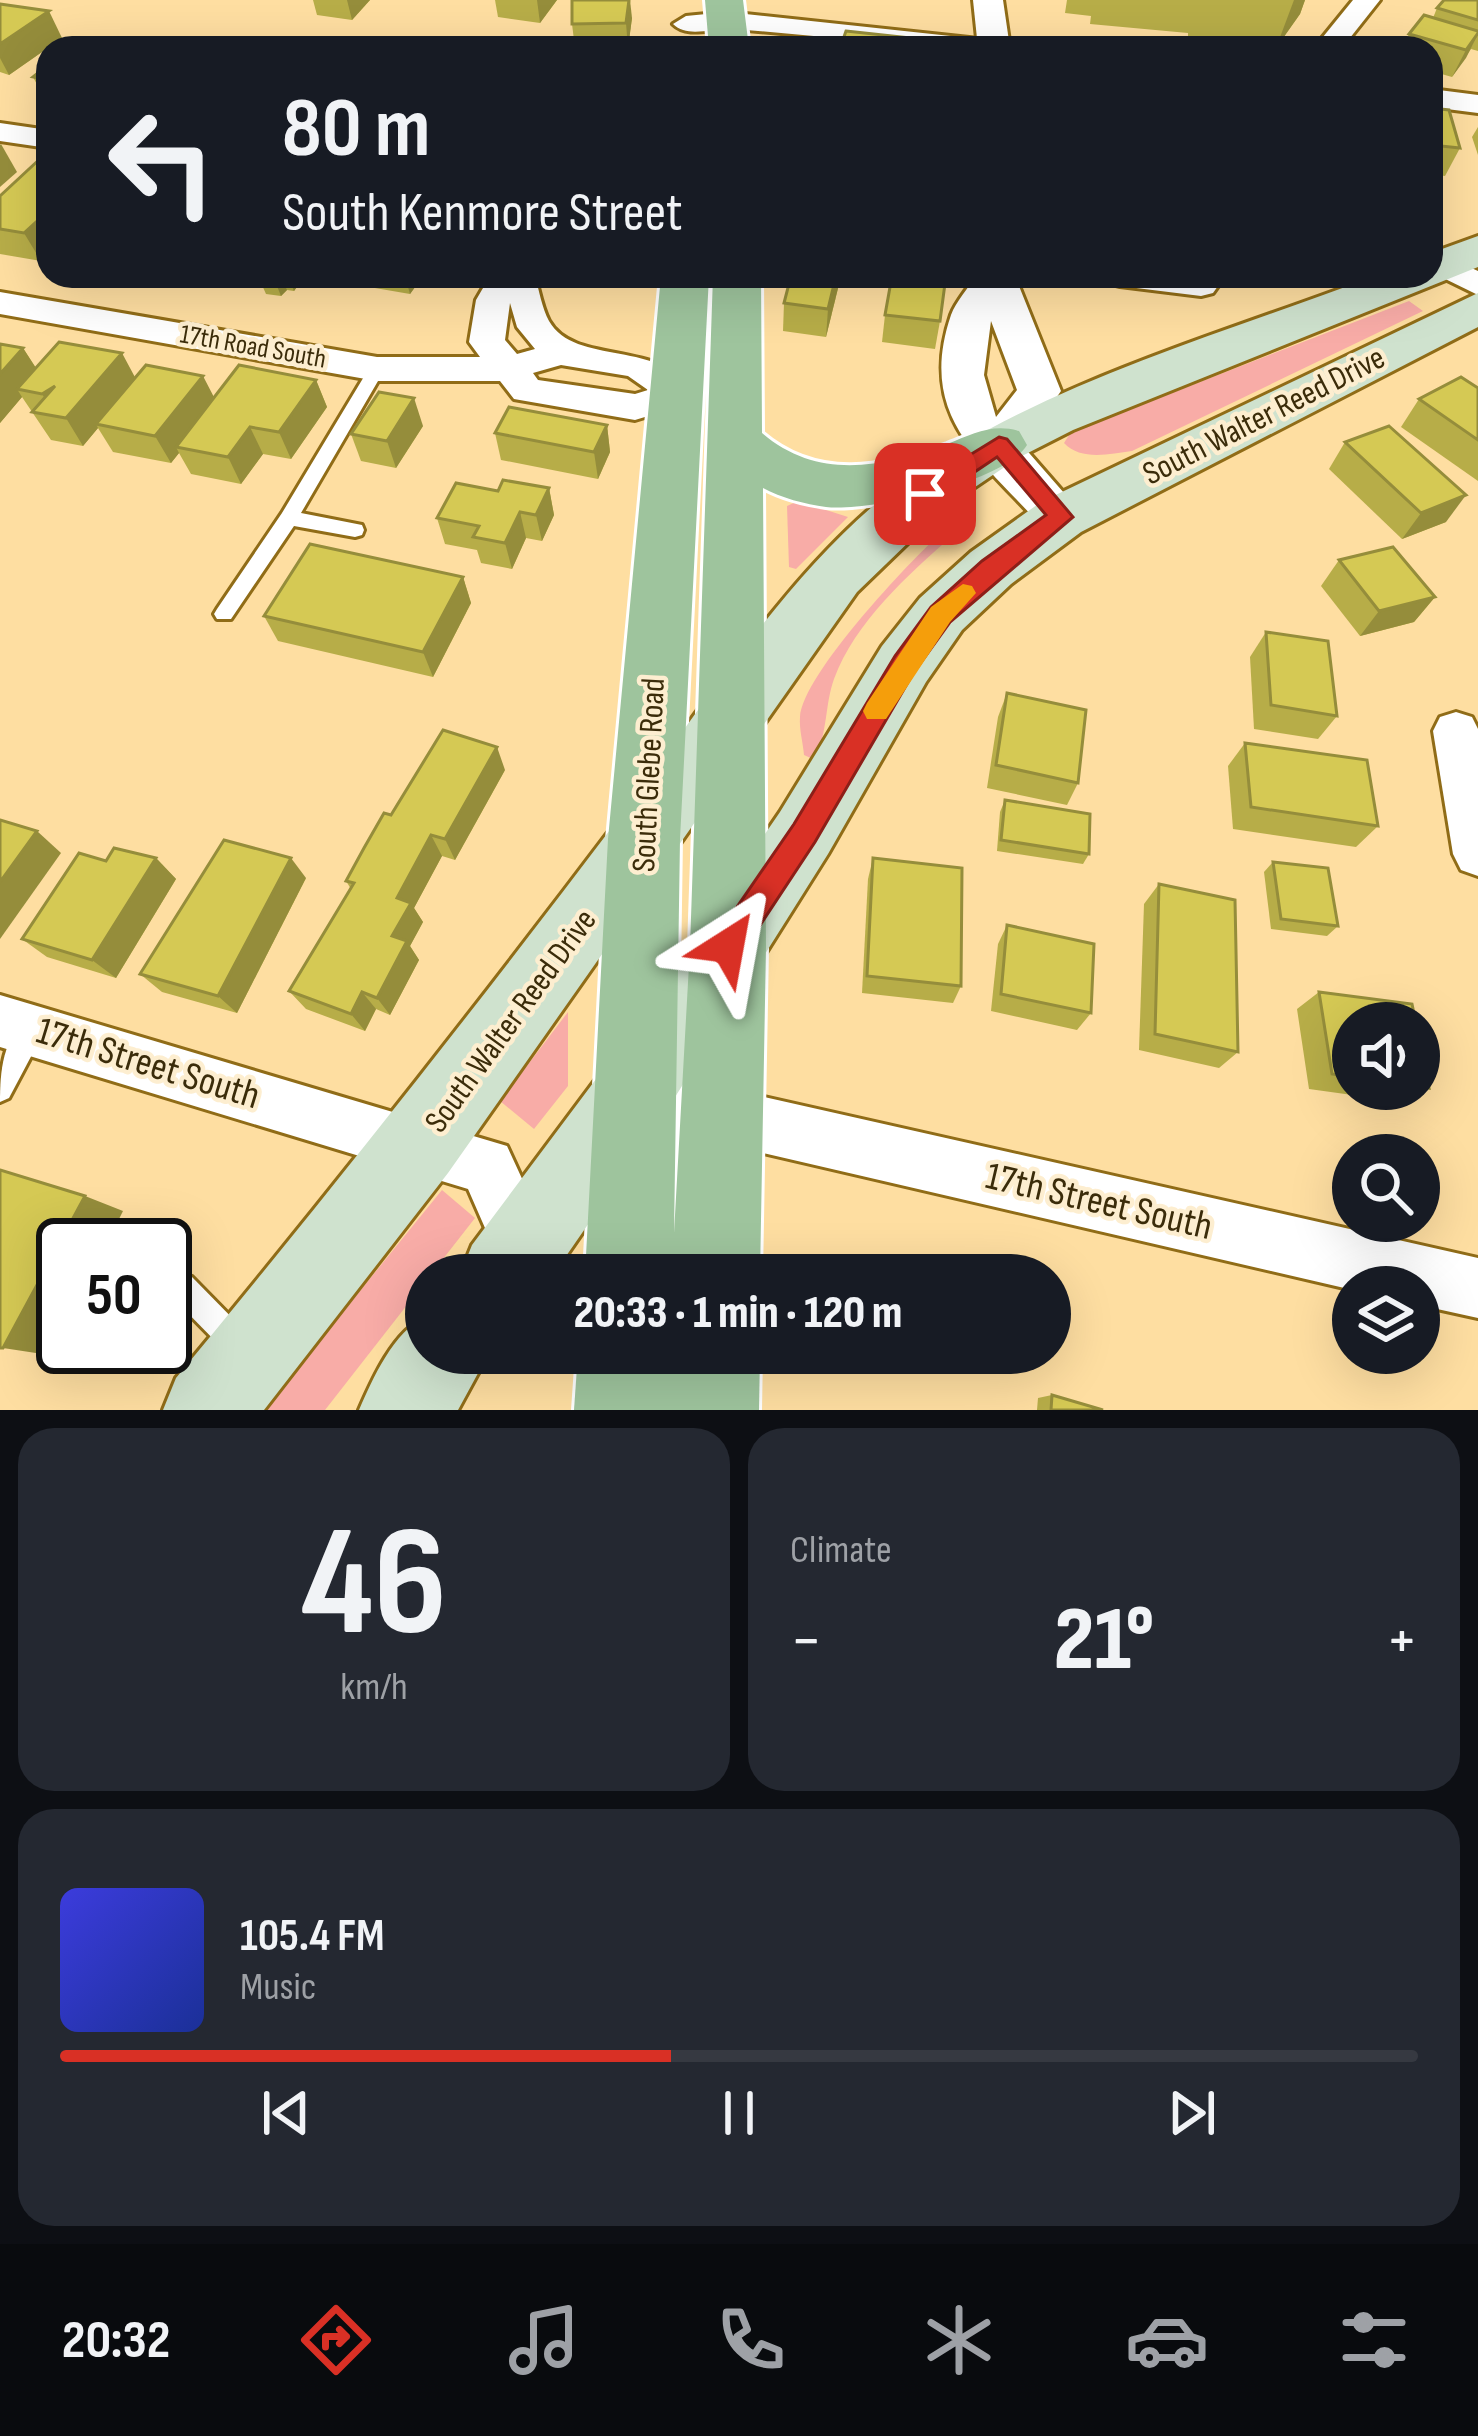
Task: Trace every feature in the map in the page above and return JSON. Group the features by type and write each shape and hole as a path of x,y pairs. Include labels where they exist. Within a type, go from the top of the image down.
{"main road":[{"name":"South Glebe Road","path":"688,288 714,410 728,725 728,946 717,1254"},
{"name":"South Glebe Road","path":"629,1254 644,839 661,569 714,410 735,288"},
{"name":"South Walter Reed Drive","path":"229,1384 420,1145 836,577 925,494 999,445 1055,418 1400,288"},
{"name":"South Walter Reed Drive","path":"516,1254 638,1086 805,833 904,664 940,614 991,568 1061,517 1478,308"},
{"path":"714,410 753,460 780,477 808,484 866,487 917,478 999,445"},
{"path":"638,1086 720,1115"},
{"path":"404,1410 430,1374"},
{"path":"621,1410 623,1374"},
{"path":"712,1410 713,1374"}],"street":[{"path":"988,0 990,36"},
{"path":"1338,36 1367,0"},
{"path":"686,24 727,23 864,36"},
{"path":"1443,100 1478,104"},
{"path":"0,132 36,138"},
{"path":"500,288 493,300 487,341 508,369"},
{"path":"522,288 534,327 560,353"},
{"path":"988,288 972,313 962,375 970,417 1061,517"},
{"path":"999,288 1039,391 999,445"},
{"name":"17th Road South","path":"0,303 377,369 508,369 560,353 638,366 714,410"},
{"name":"17th Road South","path":"508,369 527,390 635,407 714,410"},
{"path":"1456,731 1478,854"},
{"name":"17th Street South","path":"16,1025 487,1166 510,1254"},
{"name":"17th Street South","path":"720,1115 1478,1288"}],"lane":[{"path":"224,614 289,518 377,369"},
{"path":"289,518 355,530"},
{"path":"0,1089 16,1025"},
{"path":"192,1308 229,1384"}],"shaded area":[{"path":"1409,301 1423,311 1132,451 1087,454 1064,443 1071,432"},
{"path":"798,501 848,517 796,569 789,567 787,506"},
{"path":"943,531 952,536 901,583 855,638 834,679 815,760 804,755 800,717 819,674 884,592"},
{"path":"568,1012 568,1086 534,1129 500,1101"},
{"path":"442,1190 475,1218 447,1254 405,1254 405,1308 325,1410 263,1410"}],"building":[{"path":"572,0 629,0 626,23 572,24"},
{"path":"1444,0 1478,0 1478,20 1437,8"},
{"path":"0,4 49,11 0,44"},
{"path":"1424,15 1478,31 1466,50 1443,44 1443,36 1409,34"},
{"path":"846,31 892,36 844,36"},
{"path":"1443,109 1449,110 1460,148 1443,146"},
{"path":"36,163 36,222 24,233 0,229 0,196"},
{"path":"788,288 833,288 828,309 784,303"},
{"path":"890,288 944,288 940,321 885,315"},
{"path":"59,342 122,353 66,418 32,412 55,386 42,394 17,389"},
{"path":"0,344 23,348 0,374"},
{"path":"146,365 203,376 155,436 96,424"},
{"path":"239,365 316,380 279,432 250,427 228,457 176,447"},
{"path":"1461,377 1478,388 1478,440 1419,399"},
{"path":"379,392 414,398 387,441 351,434"},
{"path":"509,407 607,425 594,452 495,433"},
{"path":"1389,426 1466,495 1421,513 1345,442"},
{"path":"503,480 549,488 536,515 520,512 505,543 473,537 479,526 437,518 456,483 498,491"},
{"path":"310,544 463,577 423,652 264,616"},
{"path":"1393,547 1435,597 1379,611 1339,560"},
{"path":"1266,632 1328,641 1337,716 1271,705"},
{"path":"1007,693 1086,710 1078,783 996,765"},
{"path":"443,730 497,747 445,839 431,835 397,898 411,903 392,936 407,941 377,998 362,992 351,1014 289,991 354,883 346,881 384,813 391,815"},
{"path":"1245,743 1367,760 1378,826 1251,807"},
{"path":"1005,800 1090,814 1089,854 1001,840"},
{"path":"0,820 37,831 0,882"},
{"path":"224,840 291,858 218,996 140,974"},
{"path":"114,848 156,858 92,960 22,939 79,853 106,861"},
{"path":"873,858 962,868 961,986 867,976"},
{"path":"1273,862 1328,868 1338,926 1281,919"},
{"path":"1159,884 1235,900 1238,1052 1155,1034"},
{"path":"1007,925 1094,944 1091,1013 1001,994"},
{"path":"1319,992 1396,1002 1332,1002 1332,1074"},
{"path":"0,1170 85,1196 73,1218 36,1218 36,1287 0,1348"},
{"path":"1052,1395 1103,1410 1051,1410"}],"slow traffic":[{"path":"876,711 940,614 963,593"}],"route":[{"path":"728,946 805,833 904,664 940,614 991,568 1061,517 999,445 925,494"}]}
